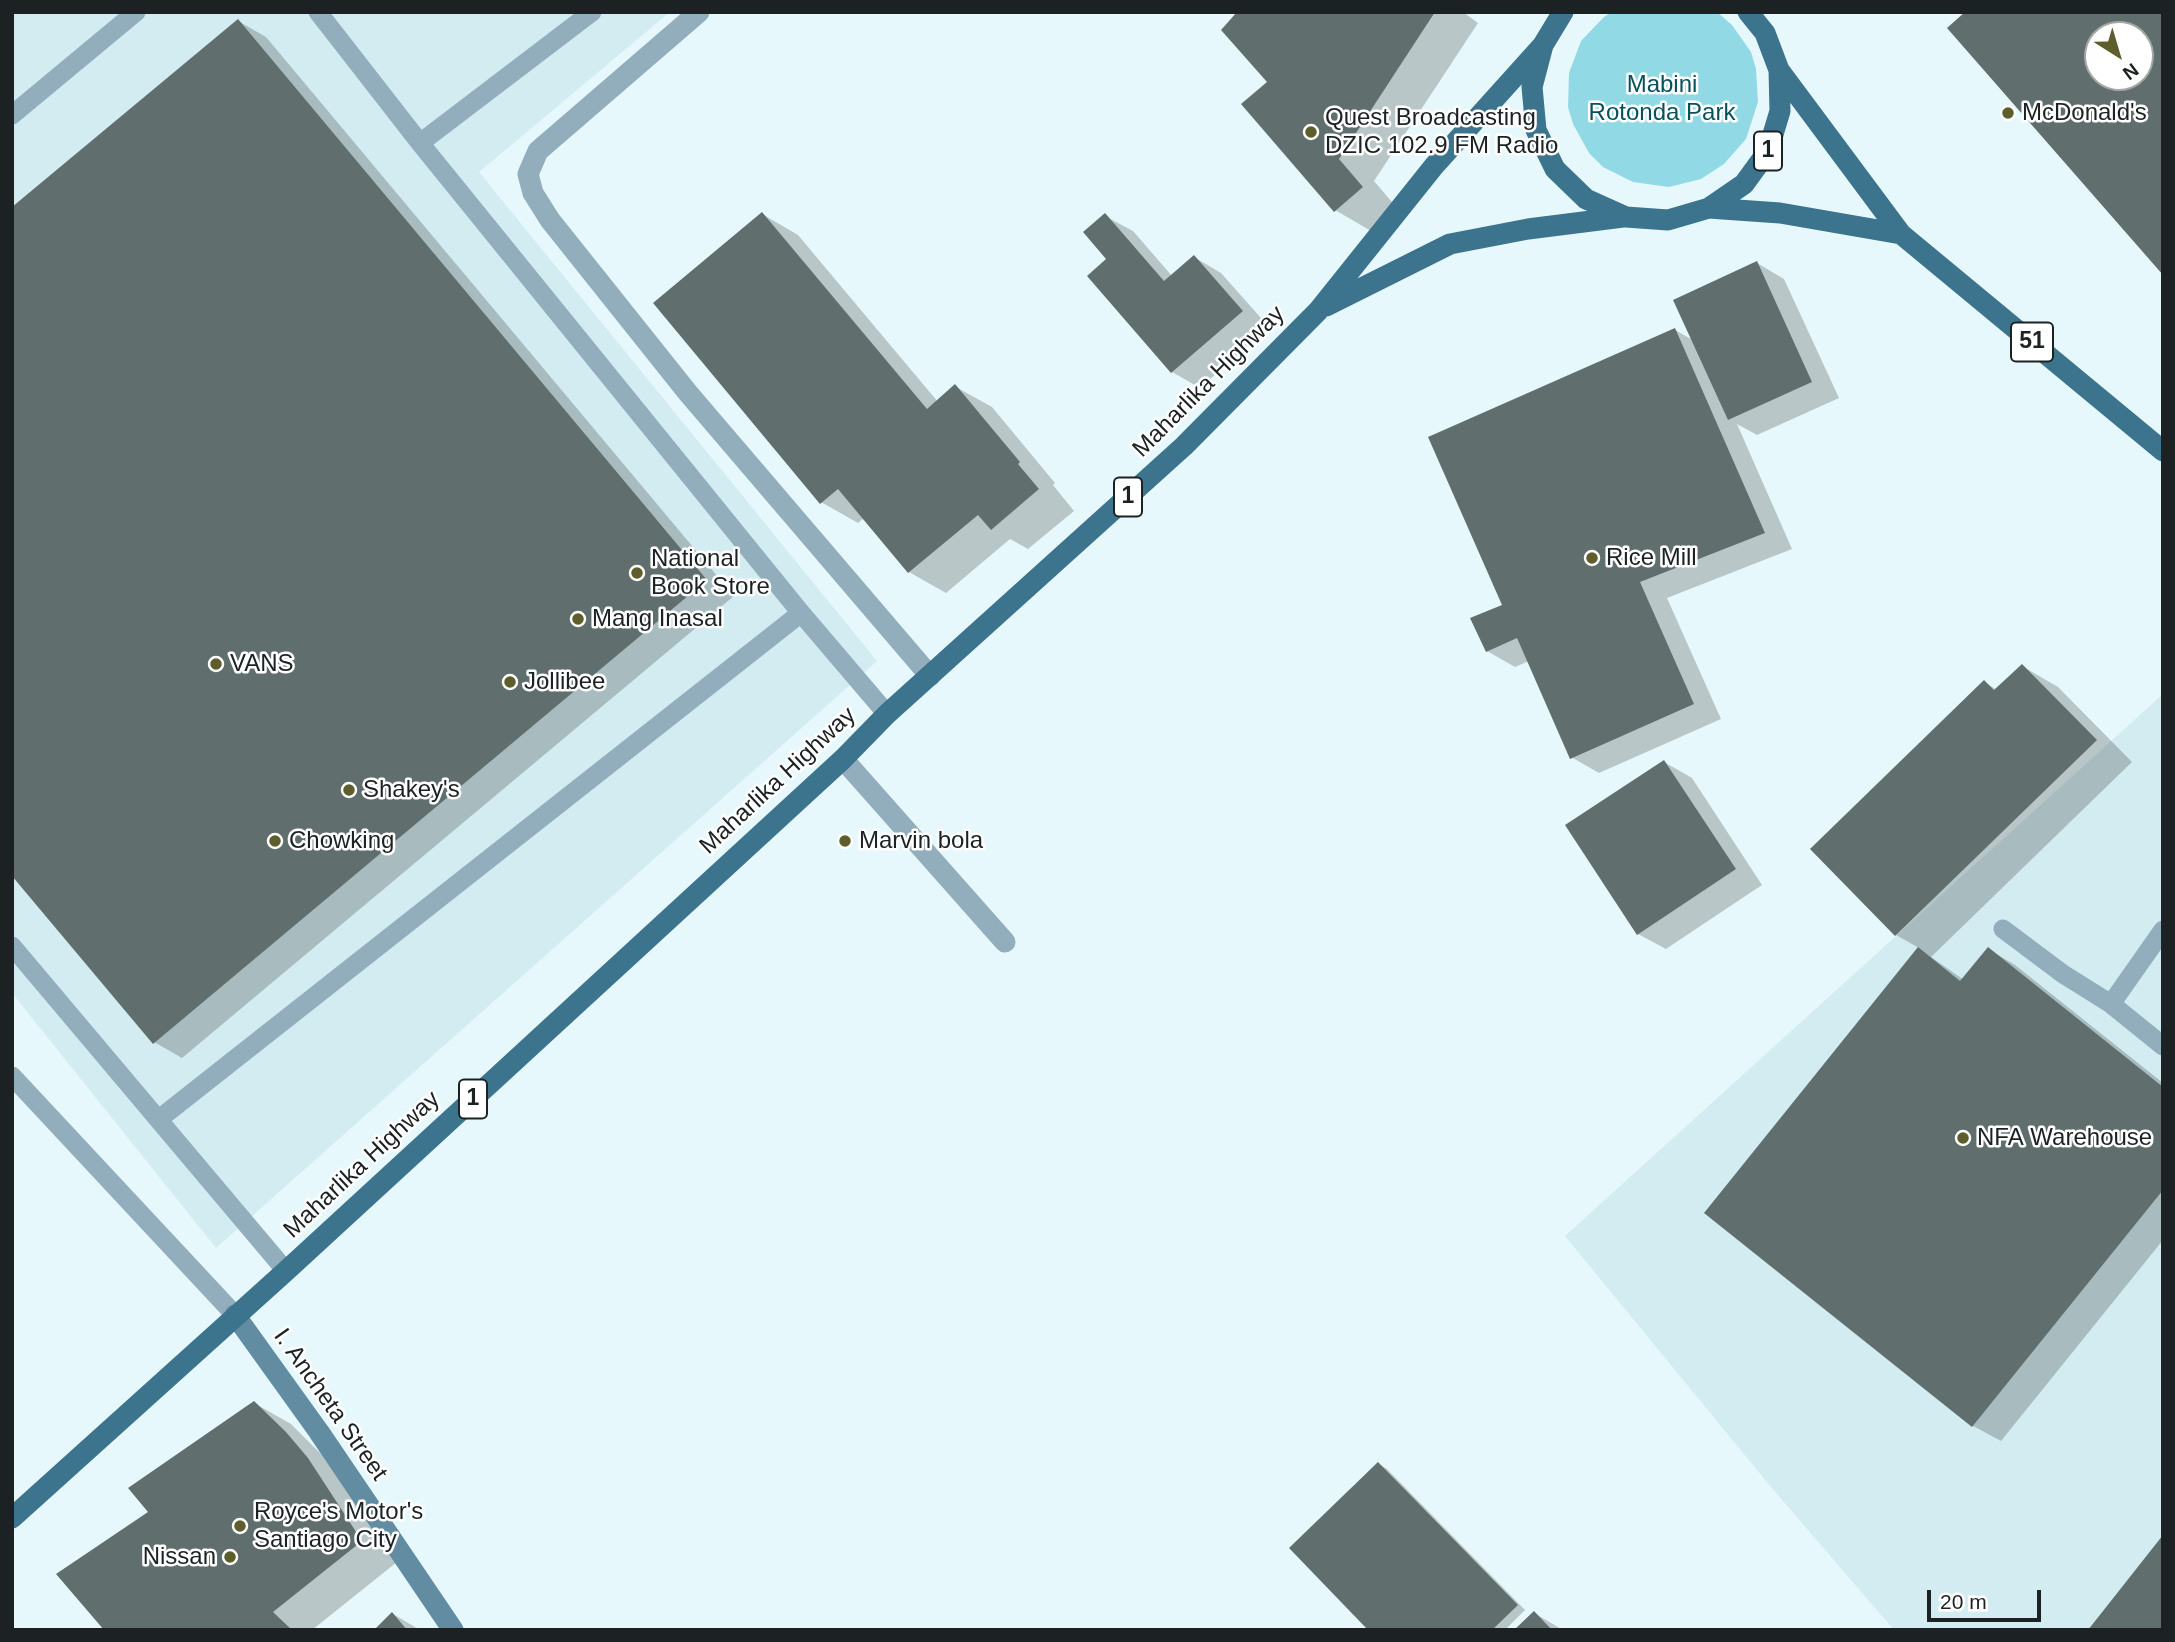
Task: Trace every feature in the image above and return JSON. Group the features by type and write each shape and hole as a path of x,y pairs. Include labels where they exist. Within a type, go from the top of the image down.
{"main road":[{"name":"1","path":"1563,12 1542,44 1532,87 1536,130 1555,169 1586,199 1626,217"},
{"name":"1","path":"1318,311 1384,275 1450,244 1528,229 1626,217 1668,219 1709,208 1744,184 1768,151 1780,111 1779,70 1765,33 1748,12"},
{"name":"Maharlika Highway","path":"12,1518 286,1271 843,759 887,713 1184,446 1318,311 1434,166 1542,44"},
{"name":"51","path":"1779,70 1901,234 2163,451"},
{"name":"51","path":"1709,208 1780,213 1901,234"}],"street":[{"path":"699,12 538,150 528,174 533,192 550,220 688,393 930,676"},
{"path":"843,759 1005,942"},
{"name":"I. Ancheta Street","path":"235,1315 319,1432 453,1630"}],"lane":[{"path":"12,115 136,12"},
{"path":"318,12 420,143 801,613 887,713"},
{"path":"420,143 592,12"},
{"path":"159,1119 801,613"},
{"path":"2003,929 2063,974 2110,1004 2163,1046"},
{"path":"2110,1004 2163,930"},
{"path":"12,946 286,1271"},
{"path":"12,1076 235,1315"}],"shaded area":[{"path":"12,12 670,12 479,172 877,661 216,1248 12,993"},
{"path":"2163,694 2163,1630 1894,1630 1771,1487 1565,1236"}],"green space":[{"name":"Mabini Rotonda Park","path":"1612,12 1717,12 1732,25 1751,52 1756,69 1758,102 1746,139 1724,164 1701,179 1669,187 1633,182 1603,167 1589,153 1573,124 1568,107 1569,73 1581,41"}],"building":[{"name":"Quest Broadcasting DZIC 102.9 FM Radio","path":"1237,12 1435,12 1339,159 1363,187 1334,212 1241,104 1267,82 1221,30"},
{"path":"1965,12 2163,12 2163,275 1947,28"},
{"path":"238,19 707,580 153,1044 12,876 12,207"},
{"path":"762,212 927,409 955,384 1020,462 1018,464 1039,489 991,530 978,515 908,573 838,489 820,504 653,303"},
{"path":"1105,213 1164,281 1194,255 1243,311 1171,373 1087,276 1106,259 1083,232"},
{"path":"1757,261 1812,382 1728,420 1673,300"},
{"name":"Rice Mill","path":"1675,328 1765,533 1640,582 1694,704 1570,759 1517,638 1486,652 1470,618 1502,605 1428,437"},
{"path":"2022,664 2097,740 1895,936 1810,849 1984,680 1994,690"},
{"path":"1664,760 1736,869 1637,935 1565,825"},
{"name":"NFA Warehouse","path":"1918,947 1960,981 1988,947 2163,1087 2163,1190 1972,1427 1704,1213"},
{"name":"Royce's Motor's Santiago City","path":"254,1401 308,1458 362,1541 273,1612 292,1630 104,1630 56,1574 148,1512 128,1488"},
{"path":"1378,1462 1518,1605 1492,1630 1368,1630 1289,1548"},
{"path":"2163,1535 2163,1630 2088,1630"},
{"path":"1534,1611 1552,1630 1514,1630"},
{"name":"Royce's Motor's Santiago City","path":"392,1612 407,1630 374,1630"}],"place":[{"name":"McDonald's","path":"2008,113"},
{"name":"Quest Broadcasting DZIC 102.9 FM Radio","path":"1311,132"},
{"name":"Rice Mill","path":"1592,558"},
{"name":"National Book Store","path":"637,573"},
{"name":"Mang Inasal","path":"578,619"},
{"name":"VANS","path":"216,664"},
{"name":"Jollibee","path":"510,682"},
{"name":"Shakey's","path":"349,790"},
{"name":"Chowking","path":"275,841"},
{"name":"Marvin bola","path":"845,841"},
{"name":"NFA Warehouse","path":"1963,1138"},
{"name":"Royce's Motor's Santiago City","path":"240,1526"},
{"name":"Nissan","path":"230,1557"}]}
